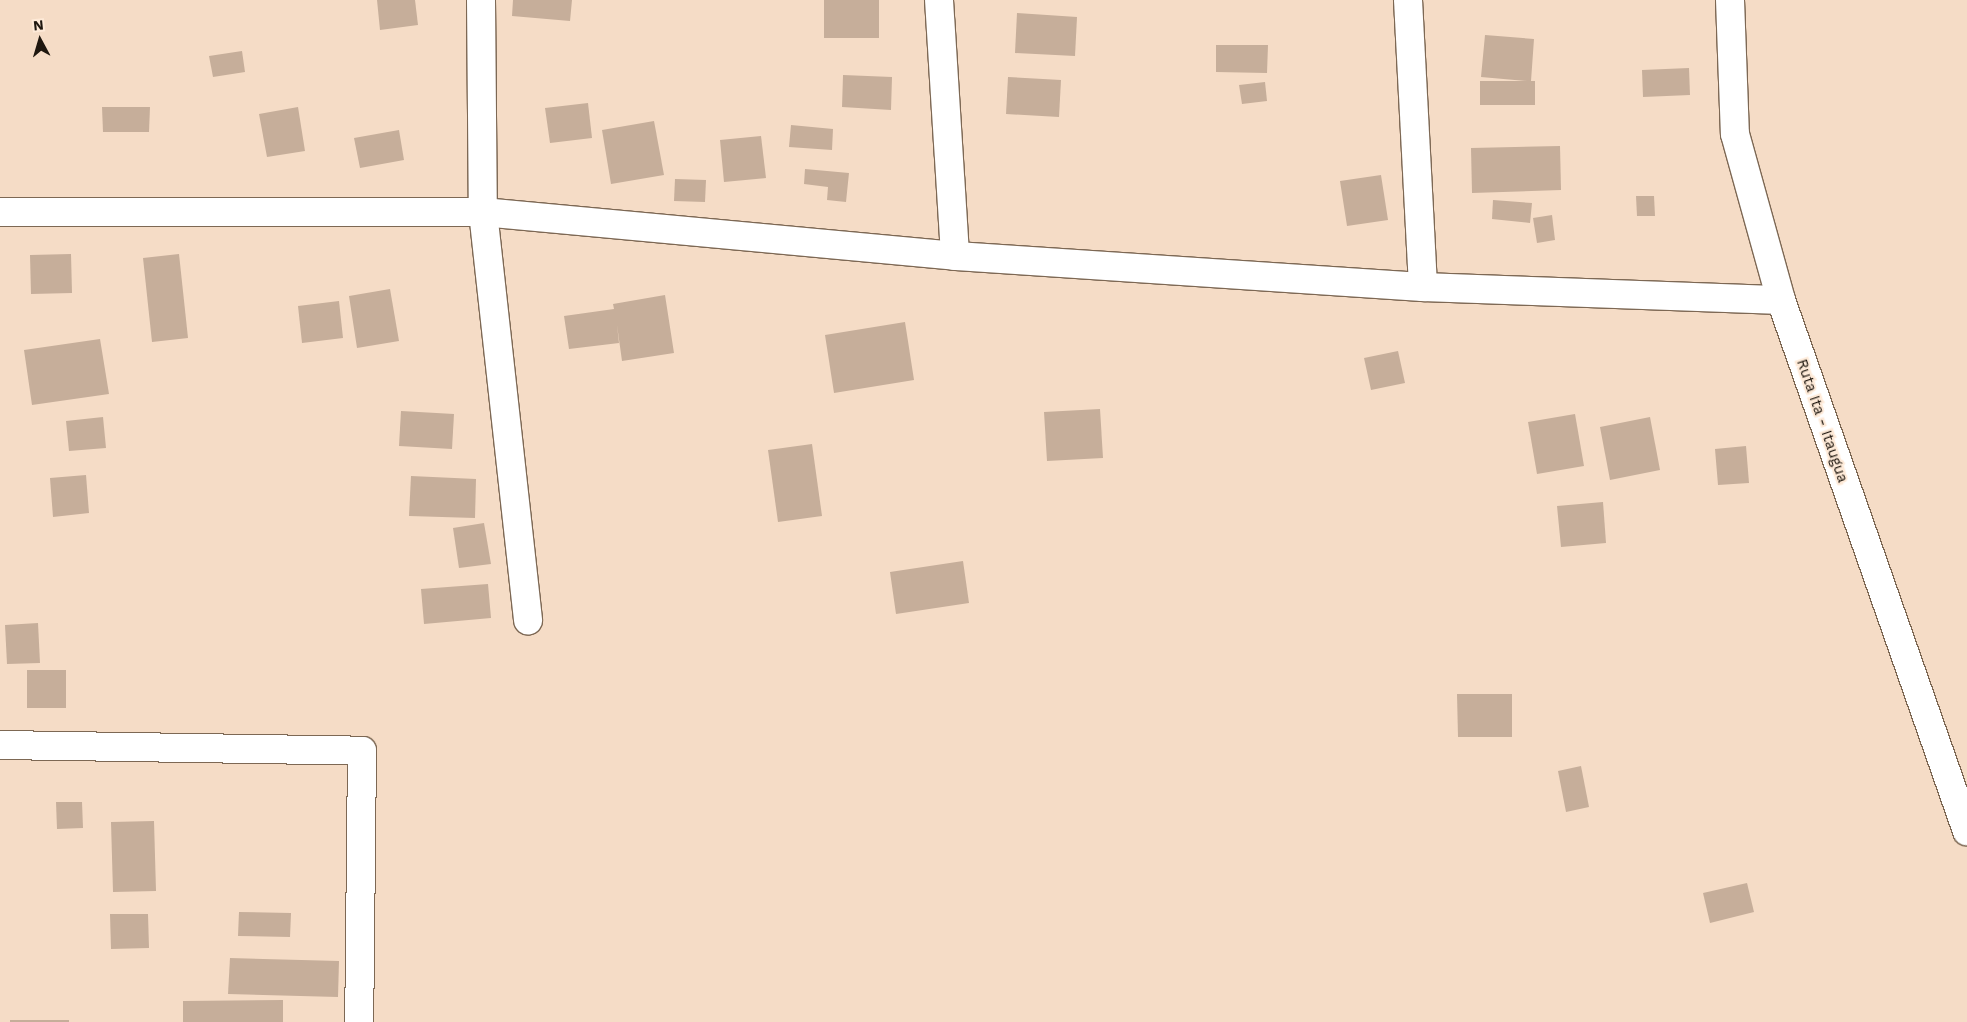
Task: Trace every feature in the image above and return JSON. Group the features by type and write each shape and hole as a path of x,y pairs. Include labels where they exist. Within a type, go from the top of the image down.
{"street":[{"path":"481,0 484,212 528,621"},
{"path":"939,0 955,256"},
{"path":"1408,0 1423,287"},
{"name":"Ruta Ita - Itaugua","path":"1730,0 1735,134 1781,300 1967,831"},
{"path":"0,212 484,212 955,256 1423,287 1781,300"},
{"path":"0,745 362,751 359,1022"}],"building":[{"path":"377,0 415,0 418,25 380,30"},
{"path":"513,0 572,0 570,21 512,16"},
{"path":"824,0 879,0 879,38 824,38"},
{"path":"1017,13 1077,17 1075,56 1015,53"},
{"path":"1485,35 1534,39 1531,81 1535,81 1535,105 1480,105 1480,81 1527,81 1481,77"},
{"path":"1216,45 1268,45 1267,73 1216,72"},
{"path":"242,51 245,72 213,77 209,56"},
{"path":"1689,68 1690,95 1643,97 1642,70"},
{"path":"843,75 892,77 891,110 842,107"},
{"path":"1008,77 1061,80 1059,117 1006,114"},
{"path":"1265,82 1267,101 1242,104 1239,85"},
{"path":"588,103 592,138 550,143 545,108"},
{"path":"102,107 150,107 149,132 103,132"},
{"path":"298,107 305,151 267,157 259,114"},
{"path":"654,121 664,175 611,184 602,130"},
{"path":"791,125 833,129 832,150 789,147"},
{"path":"399,130 404,160 360,168 354,138"},
{"path":"761,136 766,178 724,182 720,140"},
{"path":"1560,146 1561,190 1472,193 1471,148"},
{"path":"805,169 849,173 846,202 827,200 828,187 804,184"},
{"path":"1381,175 1388,220 1347,226 1340,181"},
{"path":"675,179 706,180 705,202 674,201"},
{"path":"1636,196 1654,196 1655,216 1637,216"},
{"path":"1493,200 1532,203 1530,223 1492,219"},
{"path":"1552,215 1555,240 1537,243 1533,218"},
{"path":"71,254 72,293 31,294 30,255"},
{"path":"179,254 188,338 152,342 143,258"},
{"path":"390,289 399,341 357,348 349,296"},
{"path":"665,295 674,353 622,361 617,325 619,343 569,349 564,316 614,309 613,304"},
{"path":"339,301 343,338 302,343 298,306"},
{"path":"905,322 914,380 834,393 825,335"},
{"path":"100,339 109,394 32,405 24,350"},
{"path":"1398,351 1405,383 1371,390 1364,358"},
{"path":"1100,409 1103,458 1047,461 1044,412"},
{"path":"401,411 454,414 452,449 399,446"},
{"path":"1575,414 1584,466 1537,474 1528,422"},
{"path":"103,417 106,448 69,451 66,421"},
{"path":"1650,417 1660,470 1610,480 1600,427"},
{"path":"812,444 822,516 778,522 768,450"},
{"path":"1746,446 1749,483 1718,485 1715,449"},
{"path":"86,475 89,513 53,517 50,478"},
{"path":"411,476 476,479 475,518 409,516"},
{"path":"1603,502 1606,543 1561,547 1557,506"},
{"path":"484,523 491,564 459,568 453,528"},
{"path":"963,561 969,603 896,614 890,572"},
{"path":"488,584 491,618 424,624 421,589"},
{"path":"38,623 40,663 7,664 5,625"},
{"path":"27,670 66,670 66,708 27,708"},
{"path":"1457,694 1512,694 1512,737 1458,737"},
{"path":"1581,766 1589,807 1566,812 1558,771"},
{"path":"56,802 82,802 83,828 57,829"},
{"path":"154,821 156,891 113,892 111,822"},
{"path":"1747,883 1754,912 1710,923 1703,893"},
{"path":"239,912 291,913 290,937 238,936"},
{"path":"110,914 148,914 149,948 111,949"},
{"path":"230,958 339,961 338,997 228,994"},
{"path":"283,1000 283,1022 183,1022 183,1001"},
{"path":"10,1020 69,1020 69,1022 10,1022"}]}
